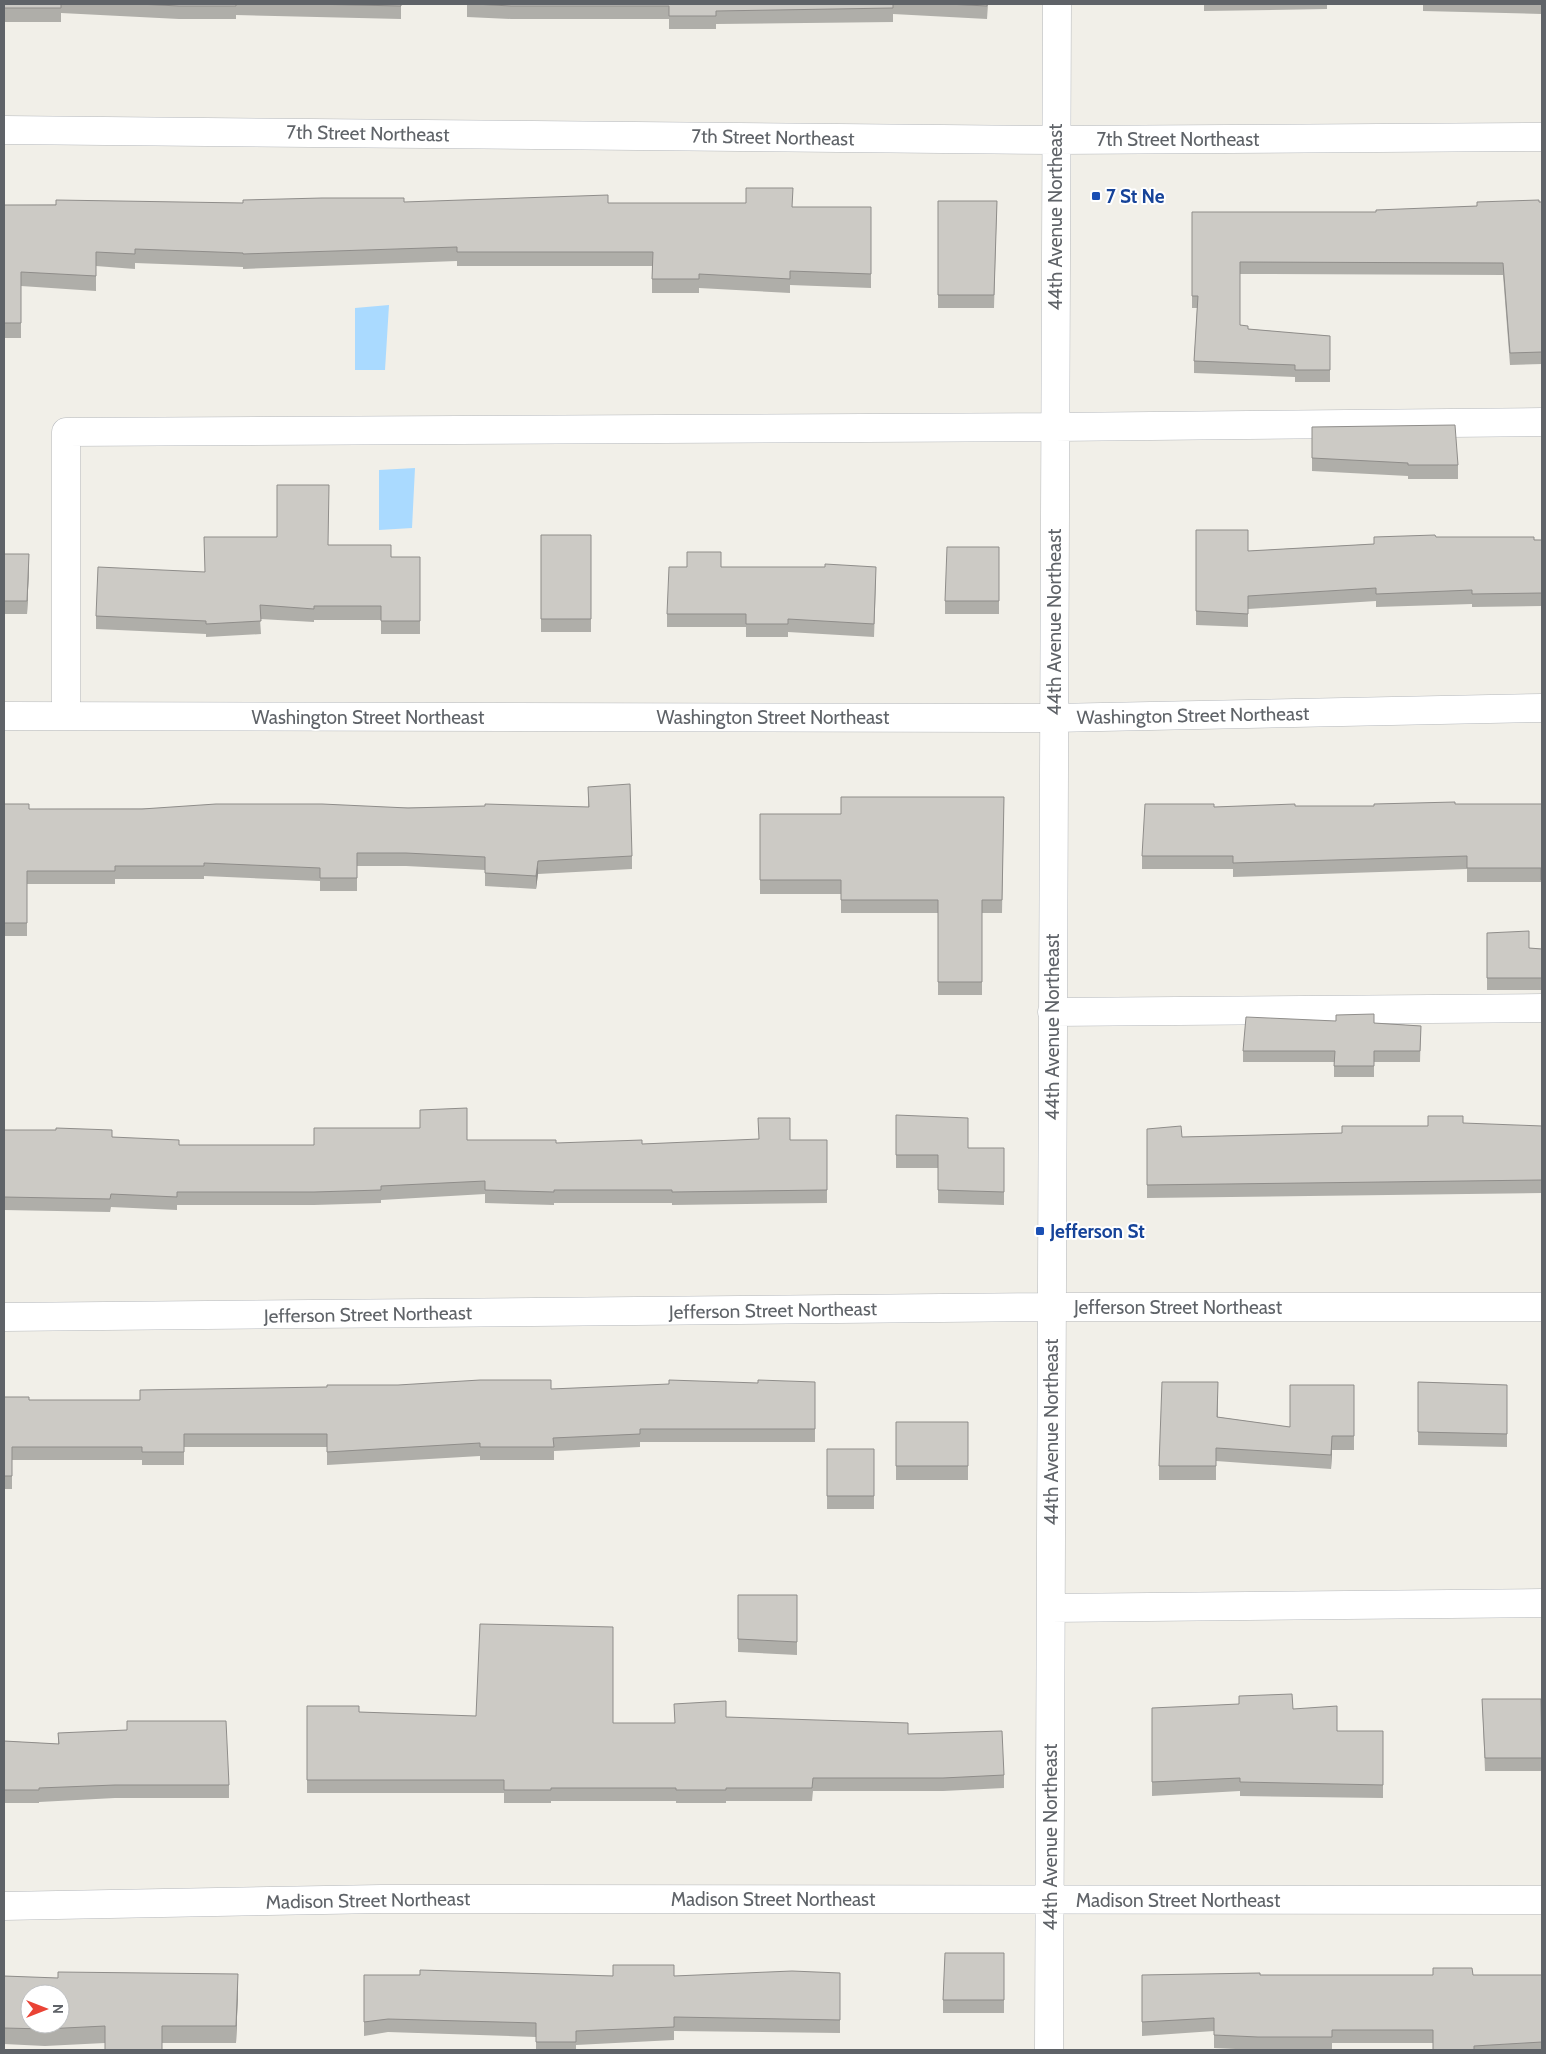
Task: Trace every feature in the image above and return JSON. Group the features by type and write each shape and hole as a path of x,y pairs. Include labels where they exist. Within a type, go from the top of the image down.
{"street":[{"name":"44th Avenue Northeast","path":"1049,2050 1057,4"},
{"name":"7th Street Northeast","path":"4,130 1055,140 1542,137"},
{"path":"66,716 66,432 1055,427 1542,422"},
{"name":"Washington Street Northeast","path":"4,716 1053,718 1542,708"},
{"path":"1052,1012 1542,1008"},
{"name":"Jefferson Street Northeast","path":"4,1317 1051,1307 1542,1307"},
{"path":"1051,1608 1542,1603"},
{"name":"Madison Street Northeast","path":"4,1906 381,1899 1542,1900"}],"water":[{"path":"389,305 385,370 355,370 355,308"},
{"path":"415,468 412,528 379,530 379,470"}],"building":[{"path":"4,4 61,4 61,8 4,8"},
{"path":"138,4 236,4 236,6 179,6"},
{"path":"308,4 401,4 401,6"},
{"path":"474,4 893,4 893,8 716,11 716,16 669,16 669,6 511,6"},
{"path":"947,4 987,4 987,6"},
{"path":"746,188 793,188 792,207 871,207 871,274 790,271 790,279 699,274 699,279 652,279 653,252 457,252 457,247 243,254 135,249 135,254 96,252 96,276 21,272 21,323 4,323 4,205 56,205 56,200 243,203 243,200 404,198 404,202 608,195 608,203 746,203"},
{"path":"1539,200 1539,202 1542,202 1542,352 1510,353 1503,263 1240,262 1240,325 1248,326 1248,329 1330,336 1330,370 1295,370 1295,365 1194,361 1198,296 1192,296 1192,212 1376,212 1376,210 1477,206 1477,202"},
{"path":"938,201 997,201 994,295 938,295"},
{"path":"1455,425 1458,465 1408,465 1408,463 1312,458 1312,427"},
{"path":"277,485 329,485 328,545 391,545 391,557 420,557 420,621 381,621 381,606 314,606 314,609 260,605 261,621 206,624 206,621 96,616 98,567 205,572 204,537 277,537"},
{"path":"1196,530 1248,530 1248,551 1374,544 1374,537 1435,535 1436,537 1534,537 1534,540 1542,540 1542,593 1472,594 1472,590 1376,594 1376,588 1248,596 1248,614 1196,611"},
{"path":"541,535 591,535 591,619 541,619"},
{"path":"947,547 999,547 999,601 945,601"},
{"path":"687,552 721,552 721,567 825,567 825,564 876,567 874,624 788,619 788,624 746,624 746,614 667,614 669,567 687,567"},
{"path":"4,554 29,554 27,601 4,601"},
{"path":"630,784 632,856 538,861 536,876 485,873 485,857 406,853 357,853 357,878 320,878 320,868 204,863 204,866 115,866 115,871 27,871 27,923 4,923 4,804 29,804 29,809 142,809 216,804 322,804 408,808 485,806 485,804 589,807 588,787"},
{"path":"841,797 1004,797 1002,900 982,900 982,982 938,982 938,900 841,900 841,880 760,880 760,814 841,814"},
{"path":"1455,802 1455,804 1542,804 1542,880 1541,868 1467,868 1467,856 1233,863 1233,856 1142,856 1145,804 1214,804 1214,807 1295,804 1295,806 1374,806 1374,804"},
{"path":"1529,931 1529,948 1542,949 1542,978 1487,978 1487,933"},
{"path":"1374,1014 1374,1023 1421,1026 1420,1051 1374,1051 1374,1066 1334,1066 1335,1051 1243,1051 1246,1017 1336,1021 1336,1015"},
{"path":"467,1108 467,1140 556,1140 556,1143 642,1140 642,1144 759,1139 758,1118 790,1118 790,1140 827,1140 827,1190 672,1192 672,1190 554,1190 554,1192 485,1190 485,1181 381,1186 381,1190 177,1192 177,1197 111,1194 110,1199 4,1197 4,1130 56,1130 56,1128 112,1130 112,1137 179,1140 179,1145 314,1145 314,1128 420,1128 420,1110"},
{"path":"896,1115 968,1118 968,1148 1004,1148 1004,1192 938,1190 938,1155 896,1155"},
{"path":"1428,1116 1463,1116 1463,1123 1542,1126 1542,1180 1147,1185 1147,1129 1181,1126 1182,1137 1342,1133 1342,1126 1428,1126"},
{"path":"480,1380 551,1380 551,1389 669,1384 669,1380 758,1383 758,1380 815,1382 815,1429 640,1429 640,1434 553,1438 554,1447 480,1447 480,1443 327,1452 327,1434 184,1434 184,1452 142,1452 142,1447 12,1447 12,1476 4,1476 4,1397 29,1397 29,1400 140,1400 140,1390 398,1385"},
{"path":"1162,1382 1218,1382 1217,1417 1290,1427 1290,1385 1354,1385 1354,1436 1332,1436 1331,1455 1216,1448 1216,1466 1159,1466"},
{"path":"1418,1382 1507,1385 1507,1434 1418,1432"},
{"path":"896,1422 968,1422 968,1466 896,1466"},
{"path":"827,1449 874,1449 874,1496 827,1496"},
{"path":"738,1595 797,1595 797,1642 738,1639"},
{"path":"480,1624 613,1627 613,1723 675,1723 674,1704 726,1701 726,1717 908,1723 908,1734 1002,1731 1004,1775 943,1778 813,1778 812,1788 726,1788 726,1790 551,1788 551,1790 504,1790 504,1780 307,1780 307,1706 359,1706 359,1712 476,1716"},
{"path":"1292,1694 1293,1709 1337,1706 1337,1731 1383,1731 1383,1785 1240,1782 1240,1778 1152,1782 1152,1708 1239,1704 1239,1696"},
{"path":"1482,1699 1541,1699 1542,1758 1485,1758"},
{"path":"127,1721 226,1721 229,1785 115,1785 39,1788 39,1790 4,1790 4,1741 59,1744 58,1733 127,1730"},
{"path":"945,1953 1004,1953 1004,2000 943,2000"},
{"path":"613,1965 674,1965 674,1976 792,1971 840,1973 840,2020 674,2017 674,2027 576,2031 576,2042 536,2042 536,2023 388,2019 364,2022 364,1975 420,1975 420,1970 613,1976"},
{"path":"1433,1968 1472,1968 1473,1975 1542,1975 1542,2042 1474,2046 1474,2050 1433,2050 1433,2030 1332,2030 1332,2037 1258,2037 1214,2035 1214,2018 1142,2022 1142,1975 1260,1973 1260,1975 1433,1975"},
{"path":"58,1972 238,1974 236,2026 162,2026 162,2050 105,2050 105,2026 70,2028 70,1984 20,1984 20,2028 4,2028 4,1976 58,1978"}],"place":[{"name":"7 St Ne","path":"1096,196"},
{"name":"Jefferson St","path":"1040,1231"}]}
